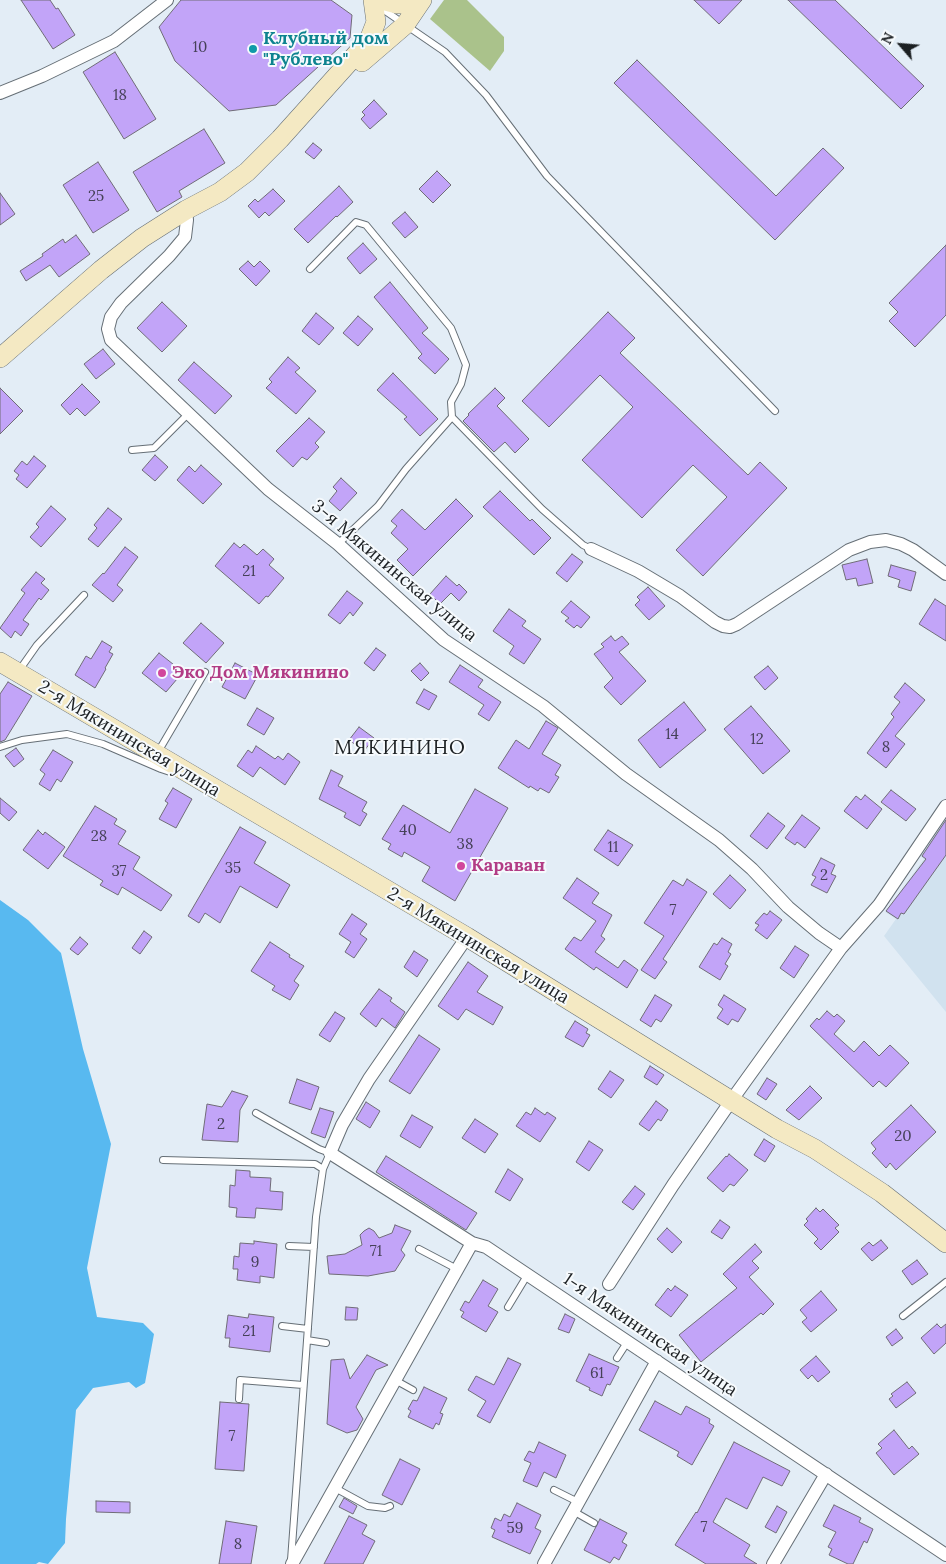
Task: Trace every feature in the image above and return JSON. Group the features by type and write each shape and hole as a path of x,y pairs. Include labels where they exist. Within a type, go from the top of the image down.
{"street":[{"path":"0,94 114,41 167,0"},
{"path":"0,358 108,264 142,238 186,210 220,192 247,172 369,40 376,22 376,1 407,4 417,0"},
{"path":"306,110 405,25 422,0"},
{"name":"3-я Мякининская улица","path":"186,210 188,220 185,237 111,317 108,329 112,340 268,489 338,544 444,640 543,706 626,774 719,840 752,869 788,907 819,933 841,948"},
{"path":"591,549 638,571 680,596 715,622 730,627 738,624 850,550 870,542 886,540 900,544 913,550 946,574"},
{"name":"2-я Мякининская улица","path":"0,662 156,756 467,938 731,1101 847,1168 946,1243"},
{"path":"609,1284 672,1185 731,1101 841,948 879,905 946,806"},
{"path":"330,1154 342,1125 369,1079 467,938"},
{"name":"1-я Мякининская улица","path":"330,1154 472,1243 486,1247 528,1274 946,1555"},
{"path":"291,1564 472,1243"},
{"path":"544,1564 657,1361"},
{"path":"773,1564 826,1474"}],"lane":[{"path":"376,1 405,25 445,52 486,95 547,176 775,411"},
{"path":"310,269 356,222 366,225 451,328 466,365 461,384 450,402 452,417 542,509 591,549"},
{"path":"132,450 154,448 188,414"},
{"path":"338,544 378,506 452,417"},
{"path":"17,673 37,646 84,595"},
{"path":"156,756 205,672"},
{"path":"0,747 22,740 66,734 102,744 161,769 199,780"},
{"path":"256,1113 330,1154 323,1169 316,1218 291,1564"},
{"path":"163,1160 315,1164 323,1169"},
{"path":"289,1246 314,1247"},
{"path":"419,1249 457,1269"},
{"path":"508,1307 528,1274"},
{"path":"904,1316 946,1282"},
{"path":"282,1326 308,1329"},
{"path":"307,1340 326,1342"},
{"path":"617,1358 628,1341"},
{"path":"239,1398 240,1380 303,1385"},
{"path":"395,1380 413,1390"},
{"path":"335,1488 368,1506 386,1508 390,1506"},
{"path":"554,1490 594,1523"}],"shaded area":[{"path":"946,815 946,1012 884,936 896,919 885,912 924,859 918,855"}],"green space":[{"path":"444,0 467,0 504,37 504,51 490,71 430,19"}],"water":[{"path":"0,900 28,920 61,953 83,1049 111,1144 87,1268 97,1317 143,1323 154,1334 145,1383 136,1388 129,1382 93,1388 76,1410 65,1543 48,1564 39,1562 36,1564 0,1564"}],"building":[{"path":"21,0 50,0 56,9 58,8 75,35 53,49"},
{"name":"Клубный дом \"Рублево\"","path":"181,0 331,0 352,15 350,38 276,105 229,111 175,61 159,27"},
{"path":"694,0 742,0 719,24"},
{"path":"788,0 835,0 924,86 901,109"},
{"path":"115,52 156,119 124,139 83,72"},
{"path":"637,60 776,196 823,148 844,168 775,240 614,83"},
{"path":"374,100 387,114 370,129 361,119 365,115 362,112"},
{"path":"204,129 225,163 179,191 182,197 157,212 133,172"},
{"path":"313,143 322,150 314,159 305,152"},
{"path":"98,162 129,210 93,233 63,185"},
{"path":"437,171 451,185 433,203 419,189"},
{"path":"339,186 353,202 308,243 294,229"},
{"path":"273,189 285,201 269,216 265,212 259,218 248,206 255,199 258,202"},
{"path":"0,193 15,214 0,225"},
{"path":"405,212 418,227 405,238 392,223"},
{"path":"76,235 90,254 59,277 50,265 26,281 20,271 43,256 42,254 63,239 65,243"},
{"path":"363,243 377,259 360,274 347,258"},
{"path":"946,245 946,315 915,347 889,321 898,312 889,303"},
{"path":"248,261 254,267 260,261 270,271 256,286 239,269"},
{"path":"390,282 428,328 422,333 449,359 435,374 418,358 422,354 374,297"},
{"path":"162,302 187,326 162,352 137,328"},
{"path":"608,312 635,338 620,353 748,475 760,462 787,488 703,576 676,550 727,497 693,465 642,518 582,460 633,407 600,375 549,427 522,401"},
{"path":"316,313 334,328 319,345 302,331"},
{"path":"358,316 373,329 358,346 343,333"},
{"path":"103,349 115,364 96,379 84,364"},
{"path":"288,357 300,368 295,372 316,391 296,414 266,388 272,382 269,379"},
{"path":"194,362 232,396 215,414 178,380"},
{"path":"393,373 438,419 420,436 404,419 407,417 377,390"},
{"path":"82,384 100,402 85,416 77,408 70,415 61,405"},
{"path":"0,388 23,411 0,434"},
{"path":"495,388 505,398 497,406 529,439 515,453 505,442 494,452 463,421"},
{"path":"309,418 325,432 315,443 319,447 307,460 302,457 293,467 276,451"},
{"path":"155,455 168,467 155,481 142,470"},
{"path":"34,456 46,466 27,488 16,479 19,475 14,471 22,461 27,465"},
{"path":"201,465 222,484 203,504 177,480 189,466 195,472"},
{"path":"341,478 357,493 340,511 329,501 337,491 333,487"},
{"path":"500,491 530,521 532,519 551,538 534,555 483,507"},
{"path":"456,499 473,516 413,576 397,560 408,549 391,533 397,526 391,521 402,509 425,530"},
{"path":"51,506 66,519 41,547 30,537 39,527 36,524"},
{"path":"108,508 122,519 98,547 88,539 97,528 94,525"},
{"path":"234,543 240,548 244,544 257,555 263,549 274,559 269,565 284,578 268,597 266,596 259,604 215,566"},
{"path":"125,547 138,557 117,585 123,590 113,602 92,585 104,574"},
{"path":"572,554 583,562 567,582 556,573"},
{"path":"867,559 873,583 858,586 856,578 846,580 842,565"},
{"path":"891,565 916,572 911,591 898,587 900,580 888,576"},
{"path":"36,572 45,579 41,583 49,590 41,600 39,598 23,620 29,624 21,636 15,631 11,638 0,628 25,593 21,590"},
{"path":"446,576 457,586 459,584 467,592 459,601 451,593 440,604 430,594"},
{"path":"648,587 665,606 649,620 635,605 640,600 637,597"},
{"path":"347,591 363,603 353,616 350,612 340,624 328,615"},
{"path":"935,599 946,606 946,641 919,624"},
{"path":"571,601 590,617 581,628 577,625 574,628 565,621 569,618 561,612"},
{"path":"509,609 526,621 522,626 541,639 524,664 509,654 514,646 493,631"},
{"path":"201,623 224,643 206,663 183,643"},
{"path":"611,636 615,641 622,636 629,644 619,652 646,681 621,705 604,687 613,678 594,654 604,647 601,644"},
{"path":"102,641 112,647 109,652 113,654 95,688 75,675 86,656 91,659"},
{"path":"376,648 386,655 374,671 364,663"},
{"name":"Эко Дом Мякинино","path":"159,653 183,672 166,692 142,673"},
{"path":"235,663 258,675 245,699 222,687"},
{"path":"420,663 429,673 421,681 411,671"},
{"path":"460,665 483,680 478,687 501,702 489,721 478,714 484,705 449,682"},
{"path":"768,666 778,678 765,690 754,677"},
{"path":"8,682 32,696 5,740 0,742 0,694"},
{"path":"905,683 925,700 895,736 905,744 886,768 867,753 894,717 891,714 900,702 894,697"},
{"path":"424,689 437,696 429,710 416,703"},
{"path":"684,702 706,730 660,768 638,740"},
{"path":"751,706 790,751 763,774 724,729"},
{"path":"257,708 274,718 264,735 247,725"},
{"path":"546,721 558,728 542,754 561,765 555,775 559,777 549,793 540,788 538,791 530,786 529,788 498,768 516,740 529,749"},
{"path":"359,727 374,738 364,751 349,740"},
{"path":"256,746 275,759 278,756 283,760 288,753 300,762 285,785 260,767 253,777 237,766 248,750 252,753"},
{"path":"16,748 24,759 14,767 5,756"},
{"path":"53,750 73,762 61,782 57,779 50,791 39,784 45,774 40,770"},
{"path":"331,770 343,776 338,786 367,802 362,811 367,814 360,826 344,817 346,813 319,799"},
{"path":"173,788 192,799 176,828 159,819 168,803 165,801"},
{"path":"475,789 508,808 455,901 422,881 430,867 404,852 402,857 388,849 391,844 382,839 403,805 450,833"},
{"path":"891,790 916,809 906,821 881,802"},
{"path":"865,795 882,809 867,829 844,811 856,796 861,800"},
{"path":"0,798 17,812 9,821 0,813"},
{"path":"95,806 117,819 114,824 126,831 118,844 140,857 133,869 172,895 161,911 122,887 118,895 100,885 103,881 63,856"},
{"path":"768,813 785,826 767,849 750,836"},
{"path":"802,815 820,828 805,848 797,842 795,845 785,838"},
{"path":"946,820 946,855 904,914 901,913 898,919 886,911 926,859 922,856"},
{"path":"240,827 266,842 254,863 290,885 277,908 240,886 220,923 205,913 199,923 188,916"},
{"path":"38,830 43,835 45,832 65,847 48,869 23,850"},
{"path":"608,830 633,845 618,866 594,850"},
{"path":"821,858 835,865 831,874 836,876 827,893 811,885 816,877 812,875"},
{"path":"730,875 746,890 730,909 713,894"},
{"path":"577,878 599,893 592,903 612,915 601,936 605,939 595,952 618,968 624,960 638,970 627,988 596,967 594,970 565,949 574,937 581,941 596,921 563,898"},
{"path":"687,879 707,892 663,959 667,962 655,979 641,970 664,936 644,923 673,880 683,886"},
{"path":"770,911 782,920 767,939 755,930 759,925 755,923 764,913 767,915"},
{"path":"352,914 367,924 360,934 367,939 354,958 345,952 351,942 339,934"},
{"path":"144,931 152,937 140,954 132,948"},
{"path":"80,937 88,944 78,955 70,949"},
{"path":"722,938 732,944 728,952 731,954 725,964 728,966 720,980 699,967 714,943 717,945"},
{"path":"270,942 304,966 294,981 299,985 290,1000 272,990 275,986 251,971"},
{"path":"795,946 809,955 794,978 780,968"},
{"path":"414,951 428,960 417,977 404,967"},
{"path":"468,962 488,976 477,992 503,1007 493,1025 466,1009 458,1020 438,1006"},
{"path":"379,989 392,998 390,1001 405,1012 395,1028 382,1018 376,1027 360,1014"},
{"path":"655,995 672,1005 661,1022 656,1019 651,1027 640,1020"},
{"path":"724,995 746,1009 738,1022 732,1019 728,1025 717,1018 723,1009 718,1005"},
{"path":"827,1011 834,1017 837,1014 845,1021 834,1034 854,1052 864,1041 879,1056 890,1045 909,1063 886,1087 879,1081 873,1087 810,1026"},
{"path":"335,1012 345,1018 330,1042 319,1035"},
{"path":"575,1021 588,1029 586,1033 590,1035 583,1047 565,1037"},
{"path":"419,1035 440,1049 410,1094 389,1081"},
{"path":"650,1066 664,1075 657,1085 644,1077"},
{"path":"610,1071 624,1080 611,1098 598,1089"},
{"path":"767,1078 777,1084 766,1100 757,1094"},
{"path":"297,1079 319,1087 311,1110 289,1103"},
{"path":"810,1086 822,1098 799,1120 786,1110"},
{"path":"232,1091 248,1096 240,1110 238,1142 202,1140 207,1104 222,1107"},
{"path":"656,1101 668,1110 661,1121 658,1119 649,1131 639,1124"},
{"path":"366,1102 380,1111 370,1128 356,1119"},
{"path":"911,1105 936,1132 896,1170 890,1163 886,1168 872,1153 876,1149 871,1143"},
{"path":"320,1108 334,1112 325,1138 311,1133"},
{"path":"535,1108 545,1115 547,1112 556,1118 540,1142 516,1126 526,1112 531,1115"},
{"path":"412,1115 433,1127 420,1148 400,1136"},
{"path":"475,1119 498,1134 485,1153 462,1138"},
{"path":"764,1139 775,1146 765,1162 754,1155"},
{"path":"589,1141 603,1150 589,1171 576,1162"},
{"path":"729,1154 748,1170 734,1186 730,1184 723,1192 707,1178"},
{"path":"386,1156 477,1213 466,1230 376,1172"},
{"path":"508,1169 523,1179 510,1201 495,1192"},
{"path":"236,1170 250,1171 250,1177 271,1178 270,1191 283,1192 282,1210 256,1208 255,1218 236,1217 237,1208 229,1207 230,1185 235,1186"},
{"path":"635,1186 645,1194 633,1210 622,1202"},
{"path":"816,1208 820,1212 823,1209 839,1225 835,1228 839,1232 821,1250 814,1243 818,1239 804,1225 808,1221 806,1219"},
{"path":"720,1220 730,1227 722,1239 711,1232"},
{"path":"395,1225 411,1231 401,1250 405,1255 395,1271 368,1276 329,1274 327,1256 345,1254 362,1245 360,1235 369,1228 379,1238 392,1233"},
{"path":"667,1228 682,1242 672,1253 657,1239"},
{"path":"881,1240 888,1248 872,1261 861,1249 869,1242 873,1246"},
{"path":"254,1241 277,1244 274,1278 260,1276 260,1283 237,1280 238,1269 233,1269 234,1256 239,1257 240,1243 254,1244"},
{"path":"755,1244 762,1252 752,1261 759,1268 749,1277 774,1304 763,1315 761,1313 701,1362 679,1335 737,1288 723,1274"},
{"path":"917,1260 928,1274 912,1285 902,1271"},
{"path":"483,1280 498,1289 488,1306 498,1312 486,1332 461,1317 464,1312 460,1310 465,1301 469,1303"},
{"path":"675,1286 688,1295 671,1317 655,1305 668,1288 671,1291"},
{"path":"821,1291 837,1310 811,1332 802,1322 807,1318 800,1310"},
{"path":"346,1307 358,1308 357,1320 345,1320"},
{"path":"249,1314 274,1317 270,1352 229,1347 230,1338 225,1338 228,1315 248,1318"},
{"path":"565,1314 575,1319 569,1333 558,1329"},
{"path":"937,1324 941,1328 946,1324 946,1343 934,1354 921,1338"},
{"path":"896,1329 903,1338 892,1346 886,1337"},
{"path":"589,1354 619,1367 610,1385 607,1384 602,1396 576,1381"},
{"path":"367,1355 388,1365 376,1370 356,1407 363,1419 357,1430 347,1433 327,1424 331,1360 344,1359 350,1379"},
{"path":"816,1356 830,1372 818,1382 812,1375 808,1379 800,1370"},
{"path":"508,1358 521,1364 490,1423 477,1416 486,1401 468,1390 476,1376 494,1385"},
{"path":"907,1382 916,1393 896,1408 889,1399 893,1396 891,1394"},
{"path":"424,1387 447,1398 440,1413 443,1414 439,1425 436,1423 433,1429 408,1417 411,1411 408,1409 413,1400 417,1401"},
{"path":"655,1401 681,1415 686,1406 710,1419 709,1423 714,1426 692,1465 677,1456 679,1452 639,1430"},
{"path":"220,1402 249,1404 244,1471 215,1469"},
{"path":"894,1430 909,1449 912,1446 919,1454 894,1475 876,1453 882,1448 878,1444"},
{"path":"539,1442 566,1455 556,1478 544,1472 537,1487 523,1481 531,1463 524,1460 529,1451 534,1453"},
{"path":"734,1442 790,1471 782,1486 763,1477 747,1509 726,1498 713,1522 750,1545 744,1556 757,1564 706,1564 675,1545 697,1513"},
{"path":"400,1459 420,1469 402,1505 382,1495"},
{"path":"344,1498 357,1506 353,1514 339,1507"},
{"path":"96,1501 130,1502 130,1513 96,1512"},
{"path":"517,1503 541,1515 535,1528 541,1531 530,1554 492,1537 495,1530 491,1528 495,1518 501,1521 504,1514 510,1517"},
{"path":"834,1505 861,1518 859,1522 873,1529 867,1543 864,1541 853,1564 848,1564 829,1555 832,1549 828,1547 836,1532 823,1526"},
{"path":"777,1506 787,1512 776,1533 765,1527"},
{"path":"349,1516 367,1525 362,1534 375,1541 363,1564 324,1564"},
{"path":"600,1519 627,1533 622,1542 627,1545 619,1560 614,1557 610,1563 584,1550"},
{"path":"226,1521 257,1526 251,1564 219,1564"}],"place":[{"name":"Клубный дом \"Рублево\"","path":"253,49"},
{"name":"Эко Дом Мякинино","path":"162,673"},
{"name":"Караван","path":"461,866"}],"district":[{"name":"МЯКИНИНО","path":"400,748"}]}
